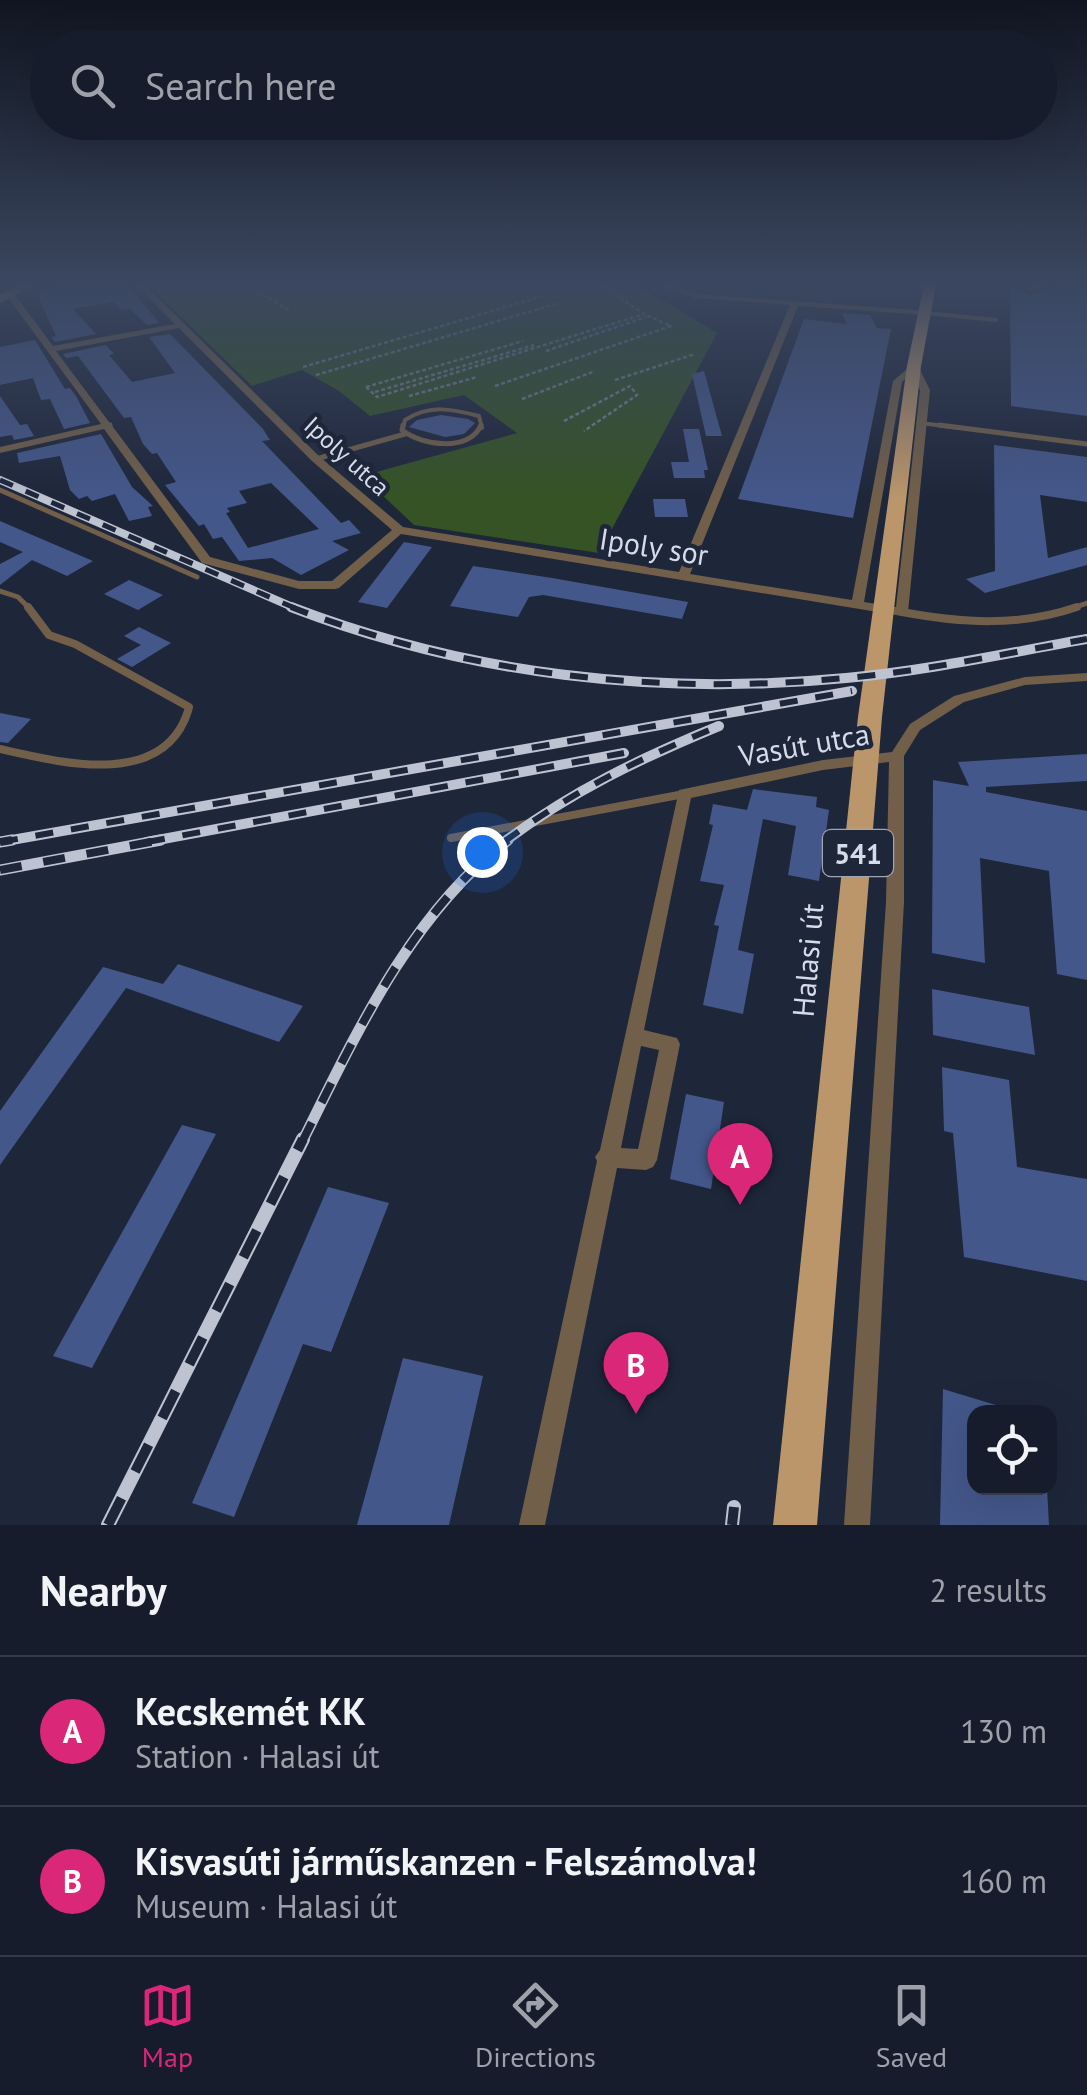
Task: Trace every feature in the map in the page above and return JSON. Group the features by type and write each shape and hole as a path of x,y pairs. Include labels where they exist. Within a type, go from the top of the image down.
{"main road":[{"name":"Halasi út","path":"795,1525 868,737 916,356"}],"street":[{"path":"57,356 206,560 299,585 336,585 399,530"},
{"name":"Ipoly utca","path":"213,356 316,458 399,530"},
{"path":"684,576 773,356"},
{"path":"857,604 898,380 914,366 925,390 902,612"},
{"path":"0,450 110,425"},
{"name":"Ipoly sor","path":"399,530 902,612"},
{"name":"Vasút utca","path":"684,794 824,766 898,756 915,727 959,699 1025,681 1087,677"},
{"path":"858,1525 895,902 898,756"},
{"path":"532,1525 684,794"},
{"path":"606,1157 646,1160 670,1044 634,1036"}],"lane":[{"path":"316,458 405,434 426,442 449,443 475,435 483,422 463,409 433,408 405,420 405,434"},
{"path":"921,424 1087,444"},
{"path":"0,490 197,578"},
{"path":"0,591 16,594 40,616 49,636 74,644 190,707 188,718 178,731 161,751 151,755 78,765 0,749"},
{"path":"902,612 953,622 1009,624 1056,616 1087,603"},
{"path":"451,838 684,794"}],"path":[{"path":"302,367 339,356"},
{"path":"316,374 376,356"},
{"path":"471,356 366,387 378,396 511,356"},
{"path":"373,393 497,356"},
{"path":"496,386 583,356"},
{"path":"615,380 688,356"},
{"path":"522,400 596,372"},
{"path":"409,396 477,376"},
{"path":"564,420 630,386 637,395 584,431"}],"green space":[{"path":"221,356 705,356 599,553 414,525 362,476 517,433 464,395 370,416 339,391 302,370 252,386"}],"building":[{"path":"0,356 45,356 65,389 70,388 76,396 90,423 64,429 50,399 41,400 33,378 0,385"},
{"path":"78,356 110,356 132,382 175,373 163,356 192,356 263,429 270,440 262,441 341,523 349,520 361,533 332,541 349,550 301,575 272,558 239,561 222,537 213,539 204,524 199,526 165,485 176,482 157,453 152,454 143,444 131,417 124,418","holes":["271,483 319,529 248,548 226,513 230,512 227,508 247,503 239,491"]},
{"path":"790,356 886,356 853,518 738,499"},
{"path":"1011,356 1087,356 1087,416 1011,406"},
{"path":"704,371 722,436 706,436 692,374"},
{"path":"0,396 20,425 27,424 34,436 14,440 12,435 0,437"},
{"path":"441,415 475,423 464,434 445,437 409,427 417,420"},
{"path":"683,429 699,429 708,470 704,470 705,478 674,478 671,462 689,462"},
{"path":"101,434 132,487 153,506 148,507 152,516 129,521 115,494 92,501 87,496 79,499 70,490 60,456 19,463 17,453"},
{"path":"994,445 1087,457 1087,502 1040,495 1048,558 1087,547 1087,565 985,593 966,579 995,571"},
{"path":"653,499 685,499 688,517 655,517"},
{"path":"0,521 93,561 67,576 32,560 0,585 0,564 23,552 0,542"},
{"path":"404,542 432,547 387,608 358,602"},
{"path":"473,566 688,602 682,619 543,595 529,597 518,617 450,606"},
{"path":"129,580 163,595 138,610 104,594"},
{"path":"139,627 171,643 132,667 117,659 141,645 124,636"},
{"path":"0,713 31,719 8,743 0,742"},
{"path":"1087,754 1087,781 986,787 986,792 1087,811 1087,980 1057,974 1049,871 980,858 985,963 932,953 933,780 969,786 958,762"},
{"path":"753,789 817,797 816,807 829,810 819,881 788,875 796,826 763,819 738,950 754,954 743,1014 703,1005 724,885 700,881 713,825 709,824 713,804 747,810"},
{"path":"178,964 303,1006 279,1042 126,988 0,1165 0,1111 103,967 163,984"},
{"path":"932,989 1029,1007 1035,1055 933,1035"},
{"path":"942,1067 1009,1080 1017,1167 1087,1179 1087,1281 964,1257 953,1133 944,1131"},
{"path":"686,1094 724,1102 711,1189 670,1179"},
{"path":"182,1125 216,1134 92,1368 53,1356"},
{"path":"328,1187 389,1203 331,1352 303,1344 234,1517 192,1503"},
{"path":"403,1358 483,1376 449,1525 357,1525"},
{"path":"943,1389 996,1405 967,1405 967,1495 1047,1495 1049,1525 940,1525"}],"railway":[{"path":"0,480 297,609"},
{"path":"291,607 358,630 495,664 564,675 704,684 876,675 1087,639"},
{"path":"12,840 0,842 852,691"},
{"path":"504,842 608,777 719,726"},
{"path":"147,842 624,753"},
{"path":"0,870 161,840"},
{"path":"302,1142 365,1019 414,940 473,870 508,840"},
{"path":"108,1525 303,1139"},
{"path":"732,1525 734,1507"}],"place":[{"name":"Kecskemét KK","path":"740,1205"},
{"name":"Kisvasúti járműskanzen - Felszámolva!","path":"636,1414"}]}
